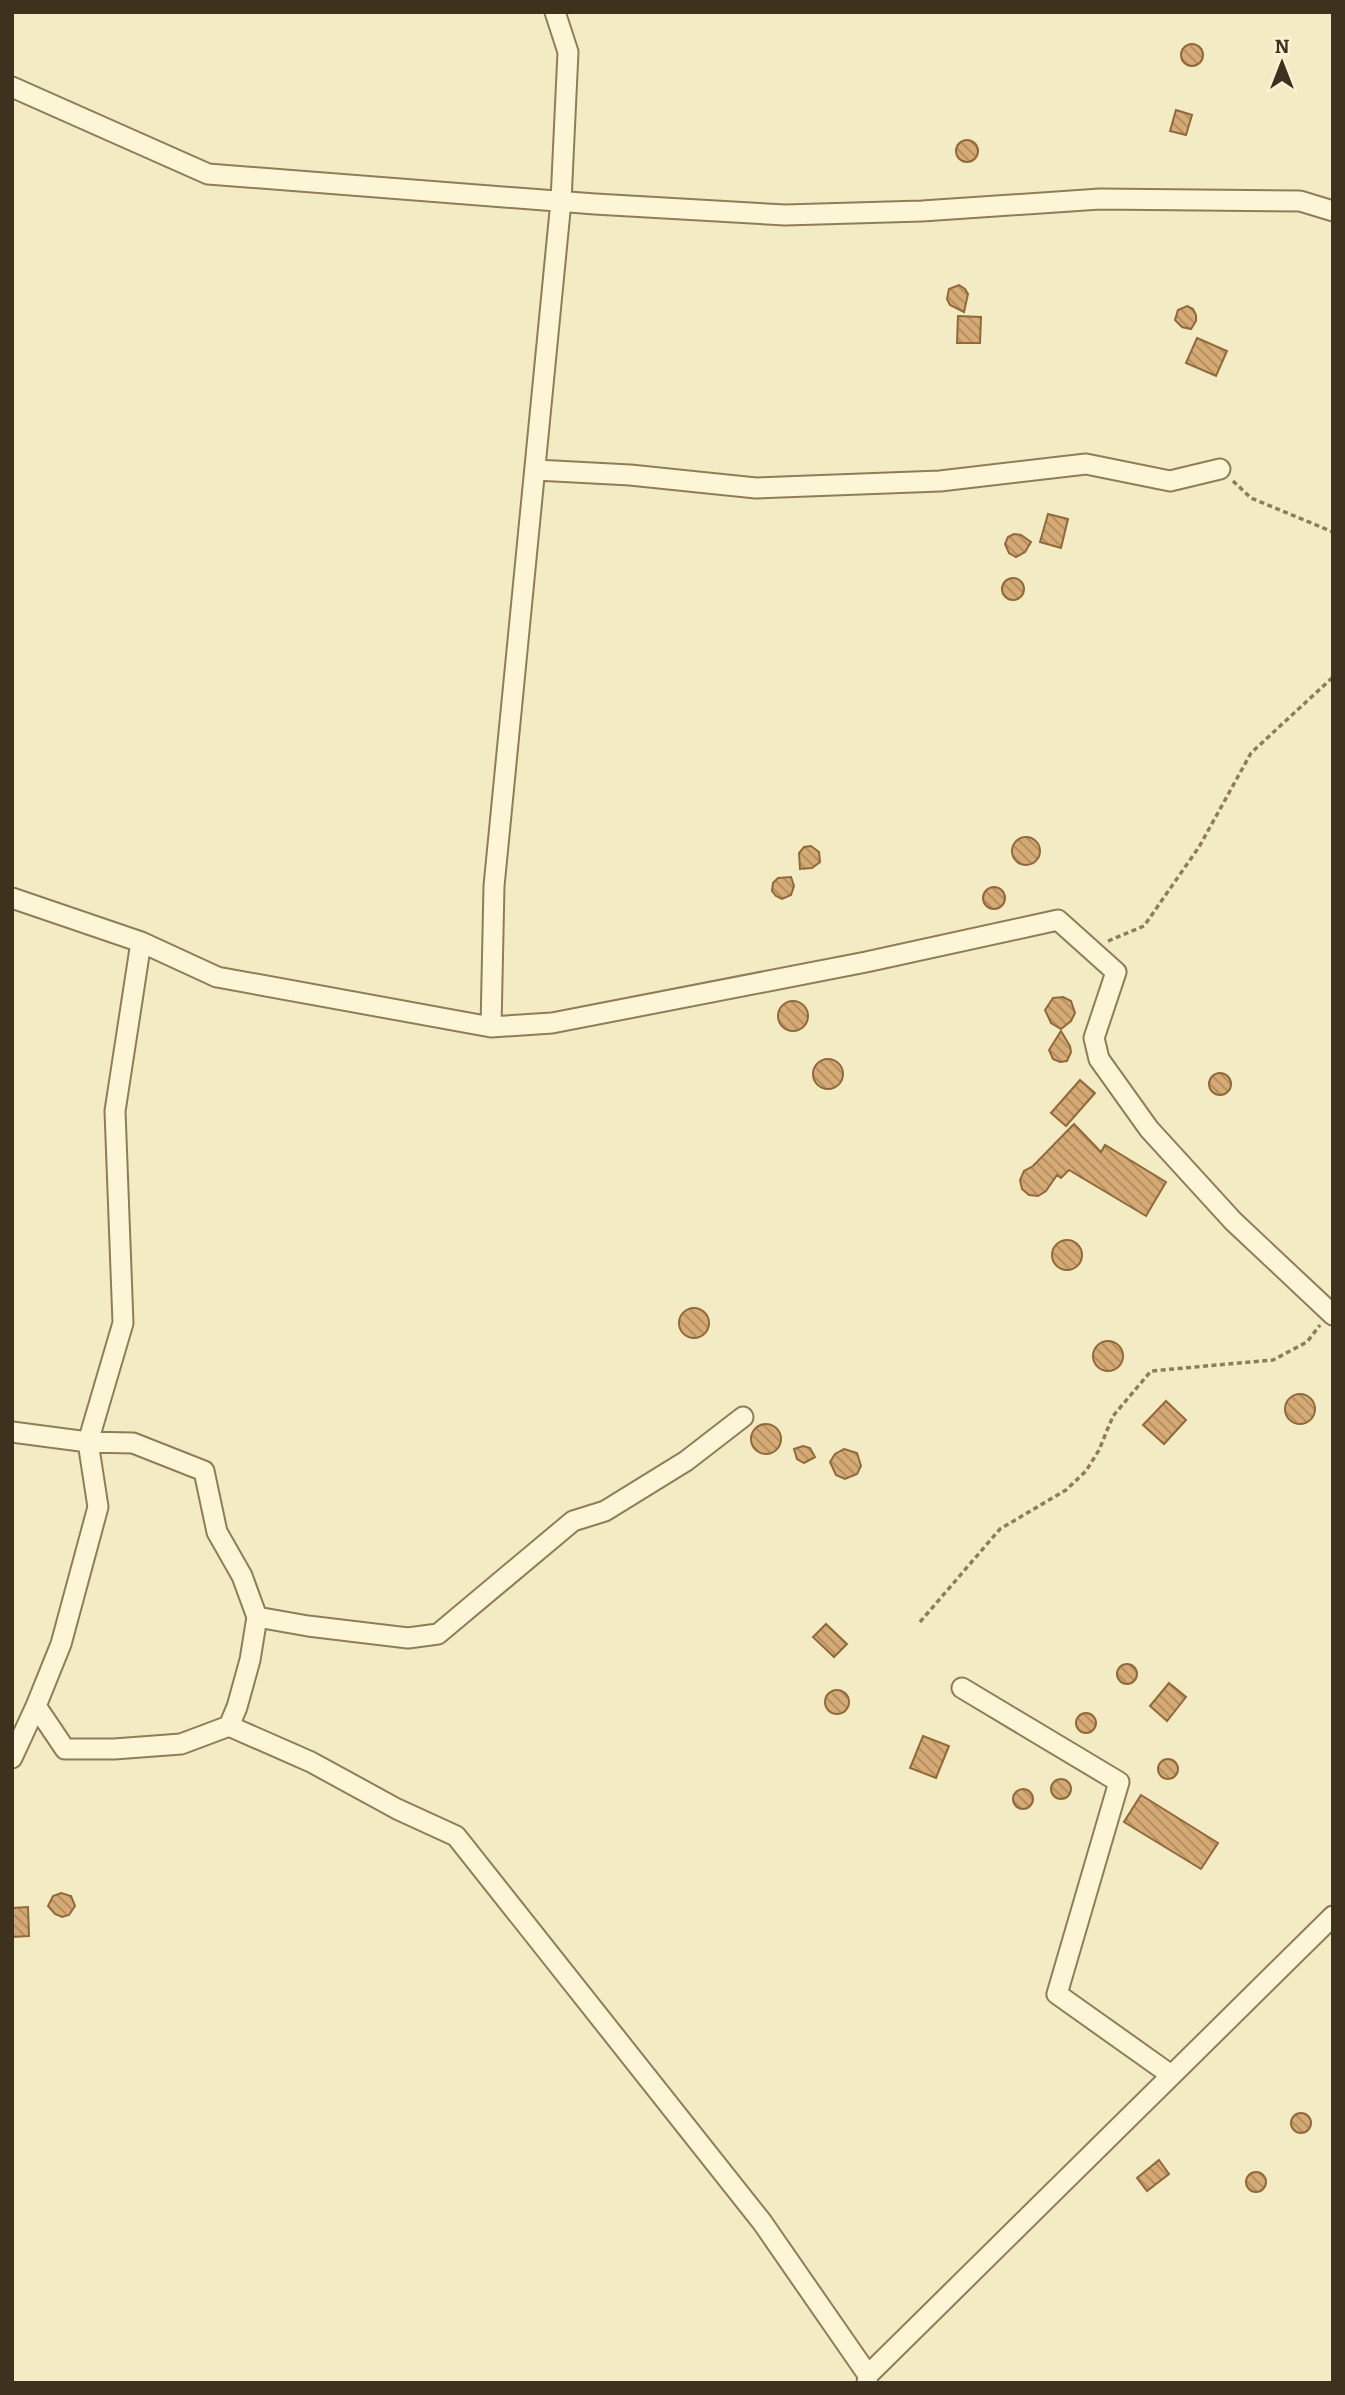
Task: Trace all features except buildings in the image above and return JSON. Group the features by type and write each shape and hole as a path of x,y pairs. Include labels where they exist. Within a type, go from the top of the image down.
{"street":[{"path":"491,1027 494,886 561,201 568,52 555,12"},
{"path":"12,87 208,174 785,215 922,211 1100,199 1300,201 1333,211"},
{"path":"536,470 630,475 756,488 940,481 1086,464 1170,481 1220,469"},
{"path":"12,898 141,942 217,977 491,1027 552,1023 866,962 1058,920 1116,972 1094,1038 1099,1059 1149,1129 1233,1221 1331,1313"},
{"path":"12,1758 61,1644 98,1507 88,1442 123,1323 115,1111 141,942"},
{"path":"257,1617 408,1639 438,1634 573,1521 605,1511 686,1461 743,1417"},
{"path":"12,1432 88,1442 133,1443 204,1471 217,1532 242,1577 257,1617 250,1660 229,1726"},
{"path":"962,1688 1119,1782 1056,1994 1171,2075"},
{"path":"36,1706 65,1749 114,1749 181,1744 229,1726 311,1762 397,1809 456,1836 762,2222 868,2379 1333,1916"}],"path":[{"path":"1220,469 1251,498 1333,532"},
{"path":"1090,948 1144,926 1199,847 1251,754 1333,677"},
{"path":"920,1622 1000,1529 1066,1490 1086,1471 1099,1450 1112,1416 1151,1371 1273,1360 1307,1342 1331,1313"}]}
